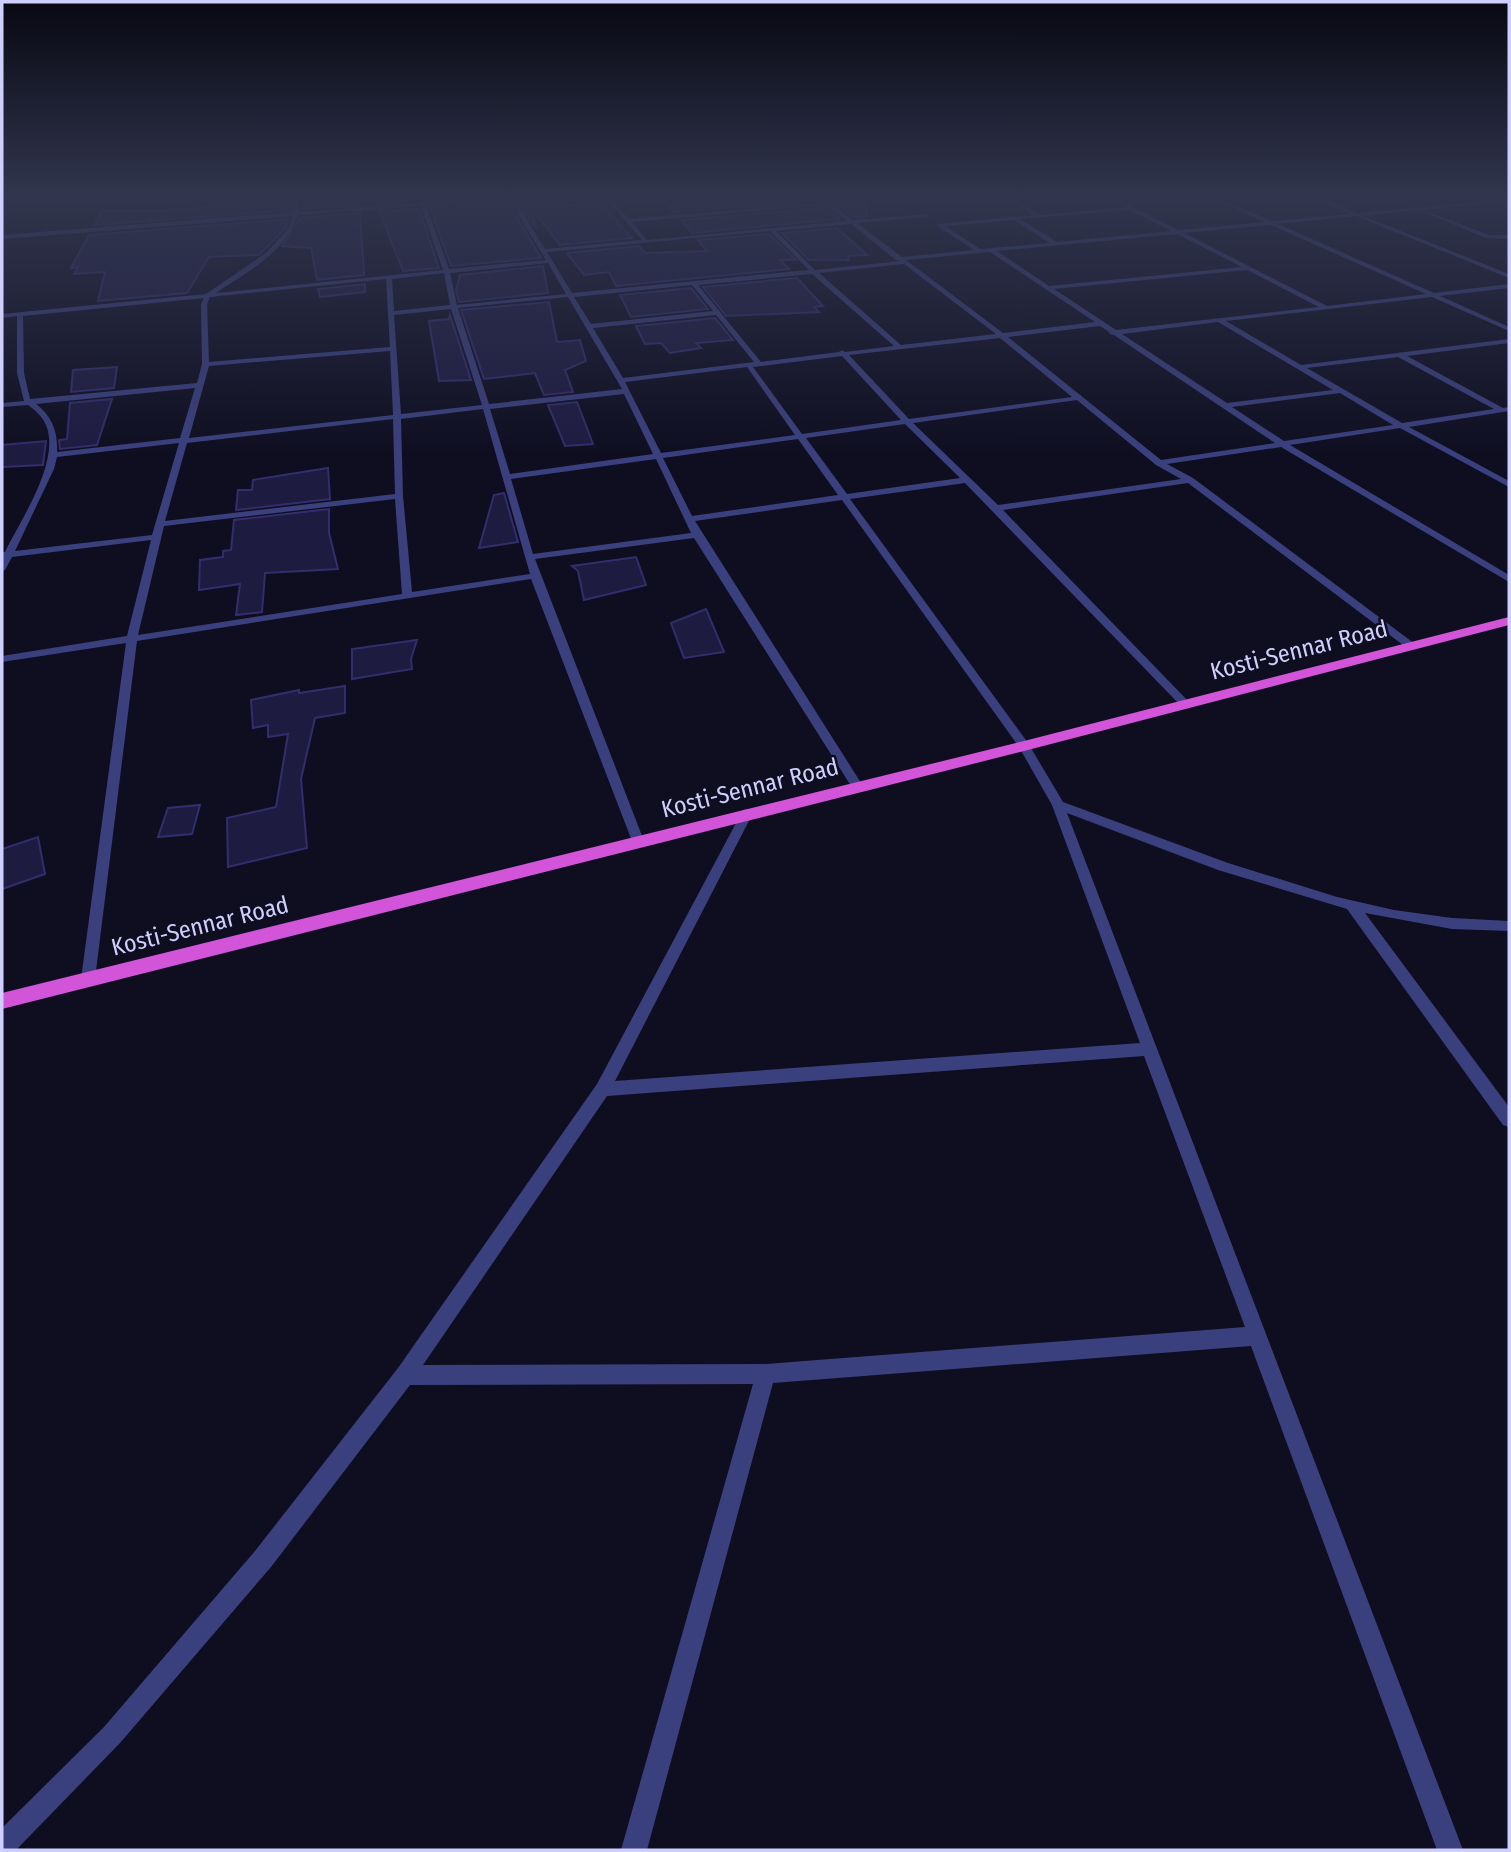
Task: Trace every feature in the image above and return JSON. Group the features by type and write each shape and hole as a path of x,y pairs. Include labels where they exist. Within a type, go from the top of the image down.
{"highway":[{"name":"Kosti-Sennar Road","path":"2,1001 1024,746 1509,621"}],"street":[{"path":"88,979 132,638 156,537 206,364 204,304 208,295 229,280"},
{"path":"2,316 355,280"},
{"path":"389,280 399,496 407,597"},
{"path":"449,280 454,307 535,576 638,841"},
{"path":"562,280 627,391 697,535 857,786"},
{"path":"390,313 730,280"},
{"path":"824,280 898,346"},
{"path":"927,280 1000,334 1159,463 1190,480 1411,646"},
{"path":"1037,280 1284,445 1509,579"},
{"path":"1048,288 1124,280"},
{"path":"1274,280 1327,307"},
{"path":"1400,280 1509,329"},
{"path":"694,284 753,363 841,496 1024,746 1058,805 1450,1850"},
{"path":"1112,333 1509,286"},
{"path":"590,326 716,313"},
{"path":"2,568 4,554 50,469 54,455 49,422 27,402 20,376 20,315"},
{"path":"1219,320 1403,427 1509,484"},
{"path":"621,380 1099,324"},
{"path":"1299,366 1509,341"},
{"path":"206,364 393,349"},
{"path":"842,352 908,423 996,508 1185,704"},
{"path":"1398,354 1505,410"},
{"path":"2,405 201,385"},
{"path":"54,455 627,391"},
{"path":"1224,406 1340,391"},
{"path":"506,477 1078,398"},
{"path":"1159,463 1505,410"},
{"path":"688,519 967,480"},
{"path":"996,508 1190,480"},
{"path":"160,524 399,496"},
{"path":"531,557 697,535"},
{"path":"4,554 156,537"},
{"path":"2,659 535,576"},
{"path":"1058,805 1205,859 1352,906 1418,920 1509,926"},
{"path":"2,1846 112,1735 263,1559 405,1375 603,1088 747,813"},
{"path":"1352,906 1509,1120"},
{"path":"603,1088 1150,1049"},
{"path":"405,1375 766,1374 1258,1336"},
{"path":"634,1850 766,1374"}],"building":[{"path":"103,280 195,280 187,293 98,301"},
{"path":"459,280 546,280 548,293 459,302 456,290"},
{"path":"613,280 673,280 616,286"},
{"path":"799,280 823,306 814,307 819,312 726,316 703,287"},
{"path":"365,284 365,292 320,297 318,289"},
{"path":"691,288 708,309 631,317 620,295"},
{"path":"549,302 557,342 580,340 586,361 565,370 573,392 544,395 535,373 484,379 461,310"},
{"path":"450,315 471,380 439,381 429,321 449,319"},
{"path":"715,318 733,340 696,343 701,348 670,353 661,343 645,344 636,326"},
{"path":"117,367 114,388 71,392 73,370"},
{"path":"112,399 97,445 60,449 59,440 67,439 70,403"},
{"path":"577,402 593,444 565,446 548,405"},
{"path":"46,441 43,465 2,467 2,445"},
{"path":"328,468 330,499 236,510 238,490 252,490 253,480"},
{"path":"504,493 518,542 479,548 494,495"},
{"path":"329,509 329,533 338,569 265,573 262,612 236,615 240,584 199,590 200,560 223,557 223,551 231,550 234,520"},
{"path":"636,557 646,585 584,600 578,571 572,566"},
{"path":"706,609 724,652 684,658 671,623"},
{"path":"417,640 411,659 412,669 352,679 352,649"},
{"path":"345,686 345,713 315,718 301,779 307,848 228,867 227,818 276,807 288,734 268,737 268,725 253,728 251,700 299,690 299,693"},
{"path":"200,805 192,834 158,837 168,808"},
{"path":"38,837 45,874 2,889 2,849"}]}
